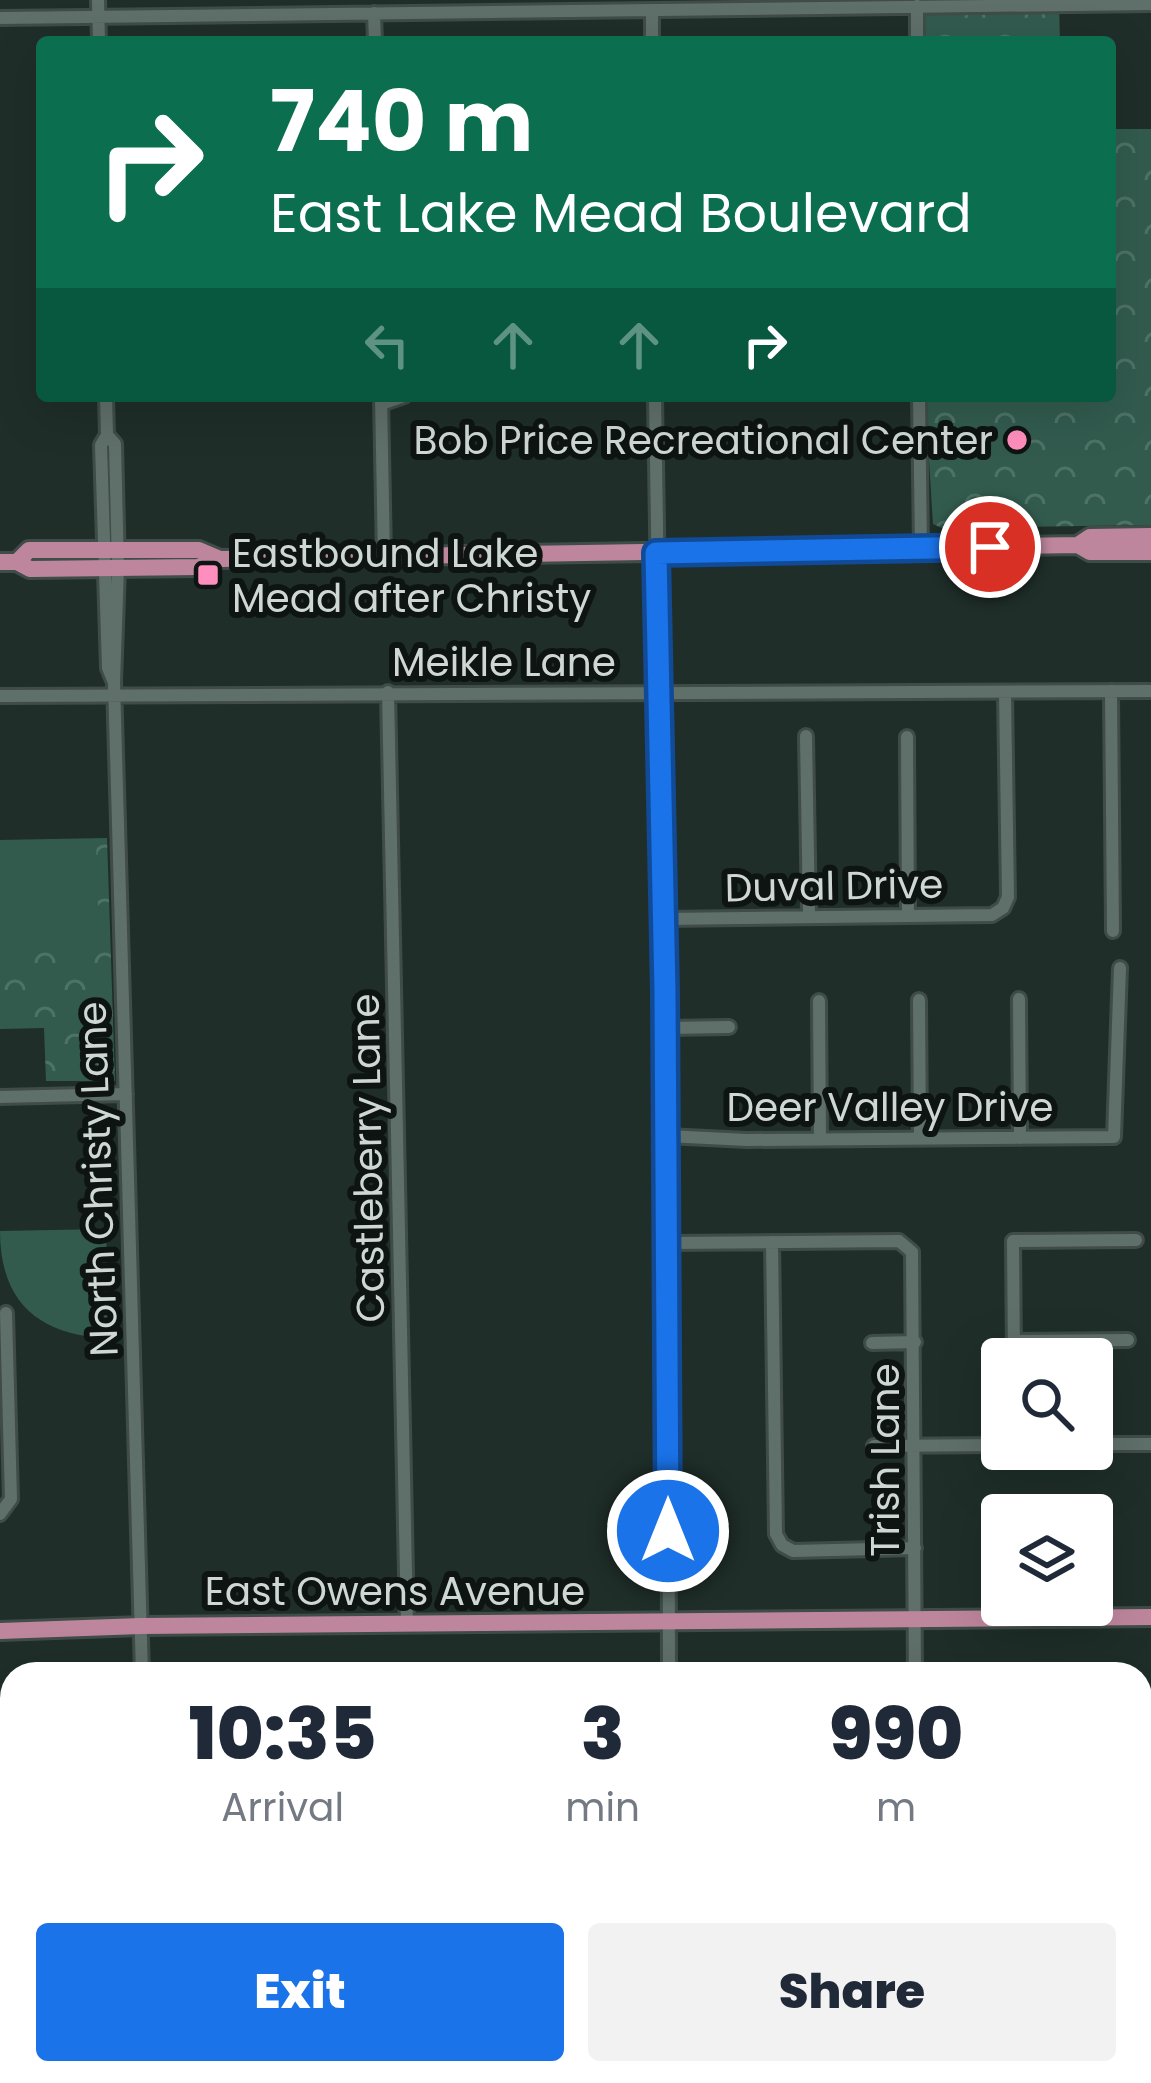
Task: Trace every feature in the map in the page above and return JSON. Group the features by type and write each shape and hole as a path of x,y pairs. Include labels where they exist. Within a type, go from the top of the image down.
{"main road":[{"path":"1078,545 1090,537 1151,536"},
{"path":"8,562 29,550 198,567 220,559 1078,545 1090,552 1151,552"},
{"name":"East Owens Avenue","path":"0,1631 1142,1617"}],"street":[{"path":"98,0 99,36"},
{"path":"205,0 205,15"},
{"path":"0,18 205,15 310,7 374,13 417,6 630,5 652,10 752,4 1151,4"},
{"path":"917,6 917,36"},
{"path":"652,10 652,36"},
{"path":"374,13 375,36"},
{"name":"North Christy Lane","path":"106,402 107,435 115,444 111,559 142,1662"},
{"path":"381,402 384,557"},
{"path":"655,402 667,1136 669,1662"},
{"path":"919,402 921,548"},
{"name":"Meikle Lane","path":"0,696 114,689 1151,691"},
{"name":"Castleberry Lane","path":"388,692 407,1624"},
{"name":"Duval Drive","path":"664,919 992,915 1003,908 1008,897 1005,692"},
{"path":"1111,692 1113,931"},
{"path":"806,736 808,915"},
{"path":"907,737 908,915"},
{"name":"Deer Valley Drive","path":"667,1136 1114,1137 1120,968"},
{"path":"1019,999 1020,1138"},
{"path":"819,1000 820,1139"},
{"path":"919,1000 920,1138"},
{"path":"665,1028 729,1027"},
{"path":"0,1097 126,1094"},
{"path":"1014,1338 1013,1241 1136,1240"},
{"name":"Trish Lane","path":"772,1242 899,1241 914,1259 915,1662"},
{"path":"668,1243 772,1242 776,1534 782,1545 793,1551 915,1548"},
{"path":"3,1513 11,1499 6,1313"},
{"path":"1113,1340 1128,1340"},
{"path":"872,1342 915,1342"},
{"path":"1113,1444 1151,1444"},
{"path":"874,1446 981,1445"}],"green space":[{"path":"1059,4 1060,36 917,36 917,6"},
{"path":"1116,129 1151,129 1151,525 942,528 933,524 925,402 1116,402"},
{"path":"107,838 115,1081 46,1081 44,1028 0,1029 0,840"},
{"path":"96,842 99,939 92,945 0,942 2,883 12,854 40,844"},
{"path":"106,1229 109,1338 62,1330 28,1310 7,1277 0,1231"}],"place":[{"name":"Bob Price Recreational Center","path":"1017,440"},
{"name":"Eastbound Lake Mead after Christy","path":"208,575"}],"route":[{"path":"668,1531 665,992 656,553 990,547"}]}
